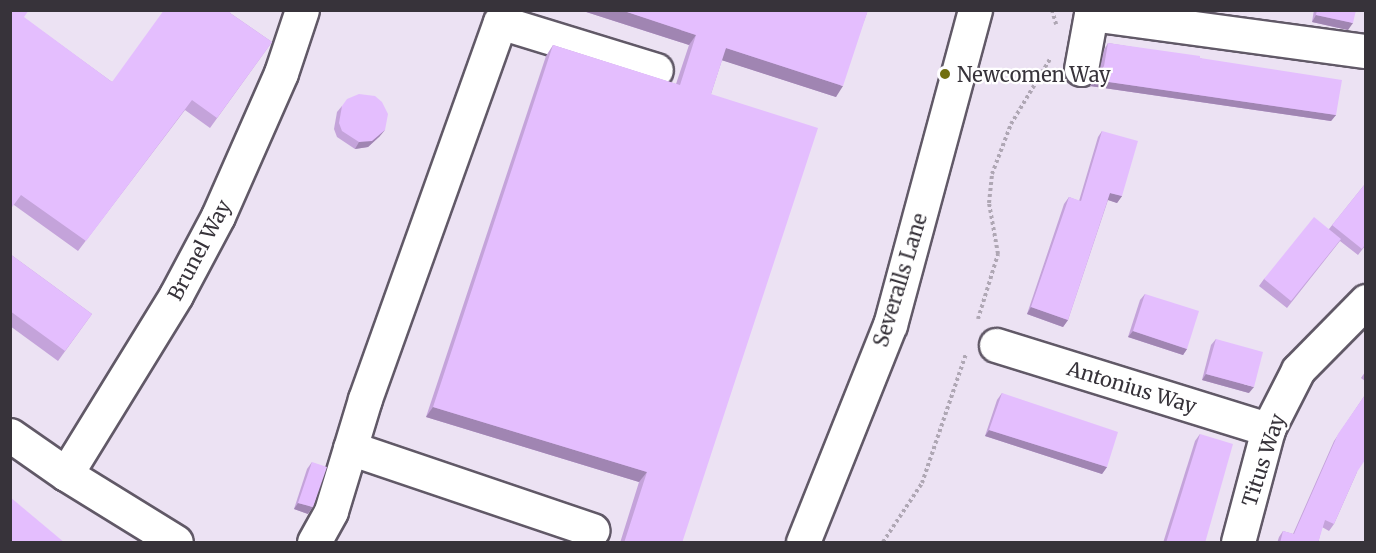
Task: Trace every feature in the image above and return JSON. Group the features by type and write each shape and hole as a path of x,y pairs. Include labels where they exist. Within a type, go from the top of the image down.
{"street":[{"name":"Brunel Way","path":"66,474 176,295 219,216 281,73 302,10"},
{"name":"Severalls Lane","path":"803,543 890,325 975,10"},
{"path":"1067,61 1091,12 1365,51"},
{"path":"314,543 332,511 369,388 500,22 656,70"},
{"name":"Titus Way","path":"1238,543 1268,429 1298,370 1365,301"},
{"name":"Antonius Way","path":"980,338 1268,429"},
{"path":"10,435 66,474 176,543"},
{"path":"350,448 592,530"}],"path":[{"path":"1046,10 1053,12 1058,33"},
{"path":"883,543 922,483 951,404 980,338 998,254 989,203 992,174 1011,124 1067,61"}],"building":[{"path":"10,10 29,10 24,17 112,82 164,10 232,10 230,13 272,42 217,118 192,100 86,241 21,195 10,210"},
{"path":"621,10 868,10 843,86 726,48 711,94 818,128 682,543 624,543 647,472 433,407 553,45 680,85 696,35"},
{"path":"1317,10 1356,10 1353,23 1316,15"},
{"path":"1108,43 1342,80 1336,115 1095,80 1104,66"},
{"path":"359,94 375,96 382,102 388,114 385,130 372,141 359,142 342,131 339,123 342,106 347,99"},
{"path":"1102,131 1138,141 1122,196 1110,193 1068,320 1031,307 1069,197 1081,201"},
{"path":"1365,184 1365,245 1362,249 1332,225"},
{"path":"1314,217 1341,239 1291,301 1264,279"},
{"path":"10,254 92,314 65,351 10,311"},
{"path":"1145,294 1199,311 1187,349 1133,331"},
{"path":"1216,339 1263,352 1254,387 1206,374"},
{"path":"1002,393 1118,432 1107,467 989,430"},
{"path":"1365,395 1365,460 1357,472 1334,524 1325,520 1318,543 1280,543 1283,531 1294,534 1338,434"},
{"path":"1200,434 1233,444 1205,543 1166,543"},
{"path":"312,462 327,467 313,507 298,503"},
{"path":"10,497 65,543 10,543"}],"place":[{"name":"Newcomen Way","path":"945,74"}]}
